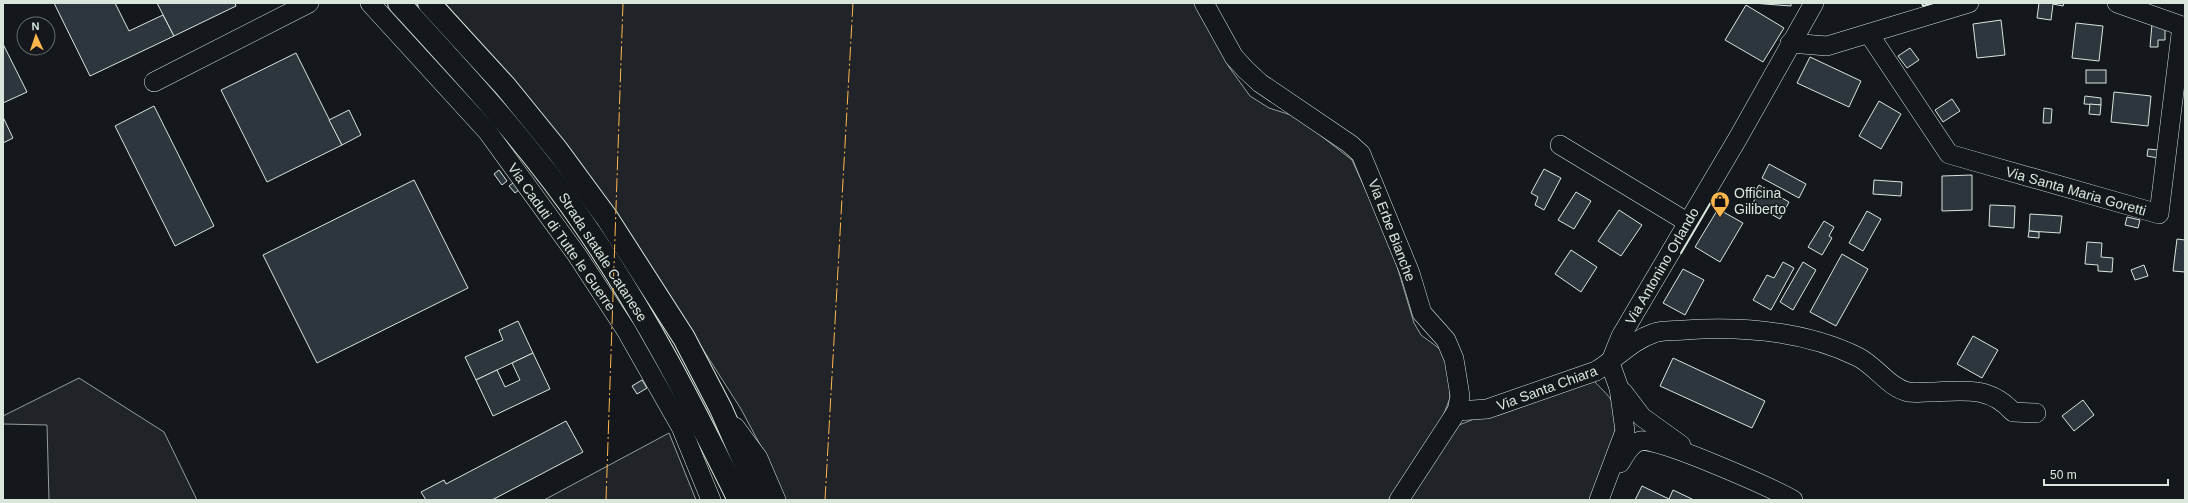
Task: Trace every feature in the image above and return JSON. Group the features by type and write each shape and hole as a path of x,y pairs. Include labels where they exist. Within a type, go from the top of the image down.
{"main road":[{"name":"Strada statale Catanese","path":"399,3 487,99 585,226 662,350 697,414 738,500"},
{"name":"Strada statale Catanese","path":"429,3 505,86 557,150 607,218 684,338 721,409 761,500"}],"street":[{"path":"154,82 309,3"},
{"name":"Via Caduti di Tutte le Guerre","path":"370,3 487,132 577,255 626,330 681,428 711,500"},
{"name":"Via Erbe Bianche","path":"1204,3 1234,57 1246,70 1260,83 1350,144 1360,154 1410,273 1422,312 1446,340 1454,359 1460,396 1457,411 1399,500"},
{"name":"Via Antonino Orlando","path":"1610,363 1621,336 1738,138 1790,43 1814,3"},
{"path":"1790,43 1827,46 1969,3"},
{"path":"2117,3 2184,26"},
{"name":"Via Santa Maria Goretti","path":"1869,34 1949,154 2158,214 2184,26"},
{"path":"1560,145 1687,222"},
{"name":"Via Santa Chiara","path":"1457,411 1487,409 1596,371 1610,363 1630,345 1655,332 1702,329 1759,331 1812,338 1860,358 1895,386 1908,392 1971,391 1987,393 2005,403 2013,412 2036,413"},
{"path":"1601,494 1626,431 1619,388 1610,363"},
{"path":"1619,388 1642,417 1699,457"},
{"path":"721,409 758,458 776,500"},
{"path":"1601,494 1633,444 1641,440 1699,457 1793,500"}],"shaded area":[{"path":"445,3 1195,3 1229,67 1250,96 1269,108 1297,117 1352,160 1391,246 1414,323 1421,335 1444,352 1449,372 1450,398 1443,416 1388,500 785,500 765,454 741,409 625,227 580,162 519,86"},
{"path":"79,378 164,432 197,500 49,500 47,425 3,424 3,416"},
{"path":"1594,381 1614,404 1616,417 1615,429 1608,454 1589,500 1409,500 1459,425 1477,418 1499,415"},
{"path":"669,433 696,500 544,500"}],"building":[{"path":"54,3 115,3 129,31 163,15 174,36 90,76"},
{"path":"157,3 235,3 236,6 174,36"},
{"path":"1752,3 1791,3 1791,6"},
{"path":"2039,3 2064,3 2063,6 2053,4 2051,20 2037,18"},
{"path":"1746,5 1784,28 1763,62 1725,40"},
{"path":"2001,20 2005,55 1977,58 1973,24"},
{"path":"2076,23 2103,26 2099,61 2072,58"},
{"path":"2152,24 2165,28 2165,40 2158,40 2158,47 2150,47"},
{"path":"3,44 27,92 3,103"},
{"path":"1910,48 1919,60 1907,68 1898,56"},
{"path":"296,53 342,145 267,182 221,90"},
{"path":"1810,57 1861,81 1849,107 1797,83"},
{"path":"2086,70 2106,70 2106,83 2086,83"},
{"path":"2114,92 2151,96 2148,126 2111,122"},
{"path":"2085,96 2101,98 2101,105 2084,104"},
{"path":"1952,99 1960,111 1943,122 1935,110"},
{"path":"1879,101 1901,114 1881,149 1859,136"},
{"path":"2090,104 2101,105 2100,115 2089,114"},
{"path":"154,106 214,226 175,246 115,126"},
{"path":"2044,108 2052,109 2051,123 2043,123"},
{"path":"349,110 361,135 342,145 329,120"},
{"path":"3,117 13,138 3,143"},
{"path":"2148,149 2159,150 2158,158 2147,156"},
{"path":"1769,164 1806,184 1799,198 1762,178"},
{"path":"1544,169 1561,178 1544,210 1535,205 1538,197 1531,193"},
{"path":"499,170 507,181 502,185 494,174"},
{"path":"1972,175 1972,210 1942,211 1942,176"},
{"path":"414,180 468,288 317,363 263,255"},
{"path":"1874,180 1902,182 1901,196 1873,194"},
{"path":"514,182 520,189 515,193 509,186"},
{"path":"1759,185 1789,202 1780,219 1752,204 1757,196 1753,195"},
{"path":"1576,192 1591,201 1574,229 1558,220"},
{"path":"1990,205 2015,206 2014,228 1989,226"},
{"path":"1718,209 1743,223 1720,262 1695,247"},
{"path":"1619,210 1642,225 1621,256 1598,241"},
{"path":"1867,211 1881,219 1863,251 1849,243"},
{"path":"2030,214 2062,216 2060,233 2029,231"},
{"path":"2127,217 2140,220 2138,228 2125,225"},
{"path":"1824,221 1834,227 1829,236 1832,238 1822,255 1808,247"},
{"path":"2029,231 2039,232 2039,238 2028,237"},
{"path":"2177,239 2185,240 2185,272 2173,271"},
{"path":"2087,242 2102,243 2101,257 2113,258 2112,272 2098,271 2098,265 2085,264"},
{"path":"1571,250 1597,267 1581,292 1555,274"},
{"path":"1842,254 1868,269 1836,326 1810,312"},
{"path":"1783,262 1794,268 1771,310 1753,300 1767,275 1774,278"},
{"path":"1803,262 1816,270 1793,310 1780,302"},
{"path":"2144,265 2148,276 2135,280 2131,270"},
{"path":"1683,269 1704,280 1685,315 1663,303"},
{"path":"518,321 533,353 476,380 465,357 503,340 499,330"},
{"path":"1973,336 1998,350 1982,378 1957,364"},
{"path":"533,353 550,389 493,416 476,380 497,370 505,387 520,380 512,363"},
{"path":"1673,358 1765,401 1752,428 1660,386"},
{"path":"642,380 647,388 637,394 632,386"},
{"path":"2083,400 2094,415 2074,431 2062,416"},
{"path":"566,421 583,452 492,500 426,500 421,492 444,480 446,484"},
{"path":"1642,486 1669,499 1673,490 1694,500 1635,500"}],"wall":[{"path":"1922,3 1923,6 1933,3"},
{"path":"1681,253 1714,197"}],"power":[{"path":"606,500 623,3"},
{"path":"825,500 853,3"}],"place":[{"name":"Officina Giliberto","path":"1720,218"}]}
